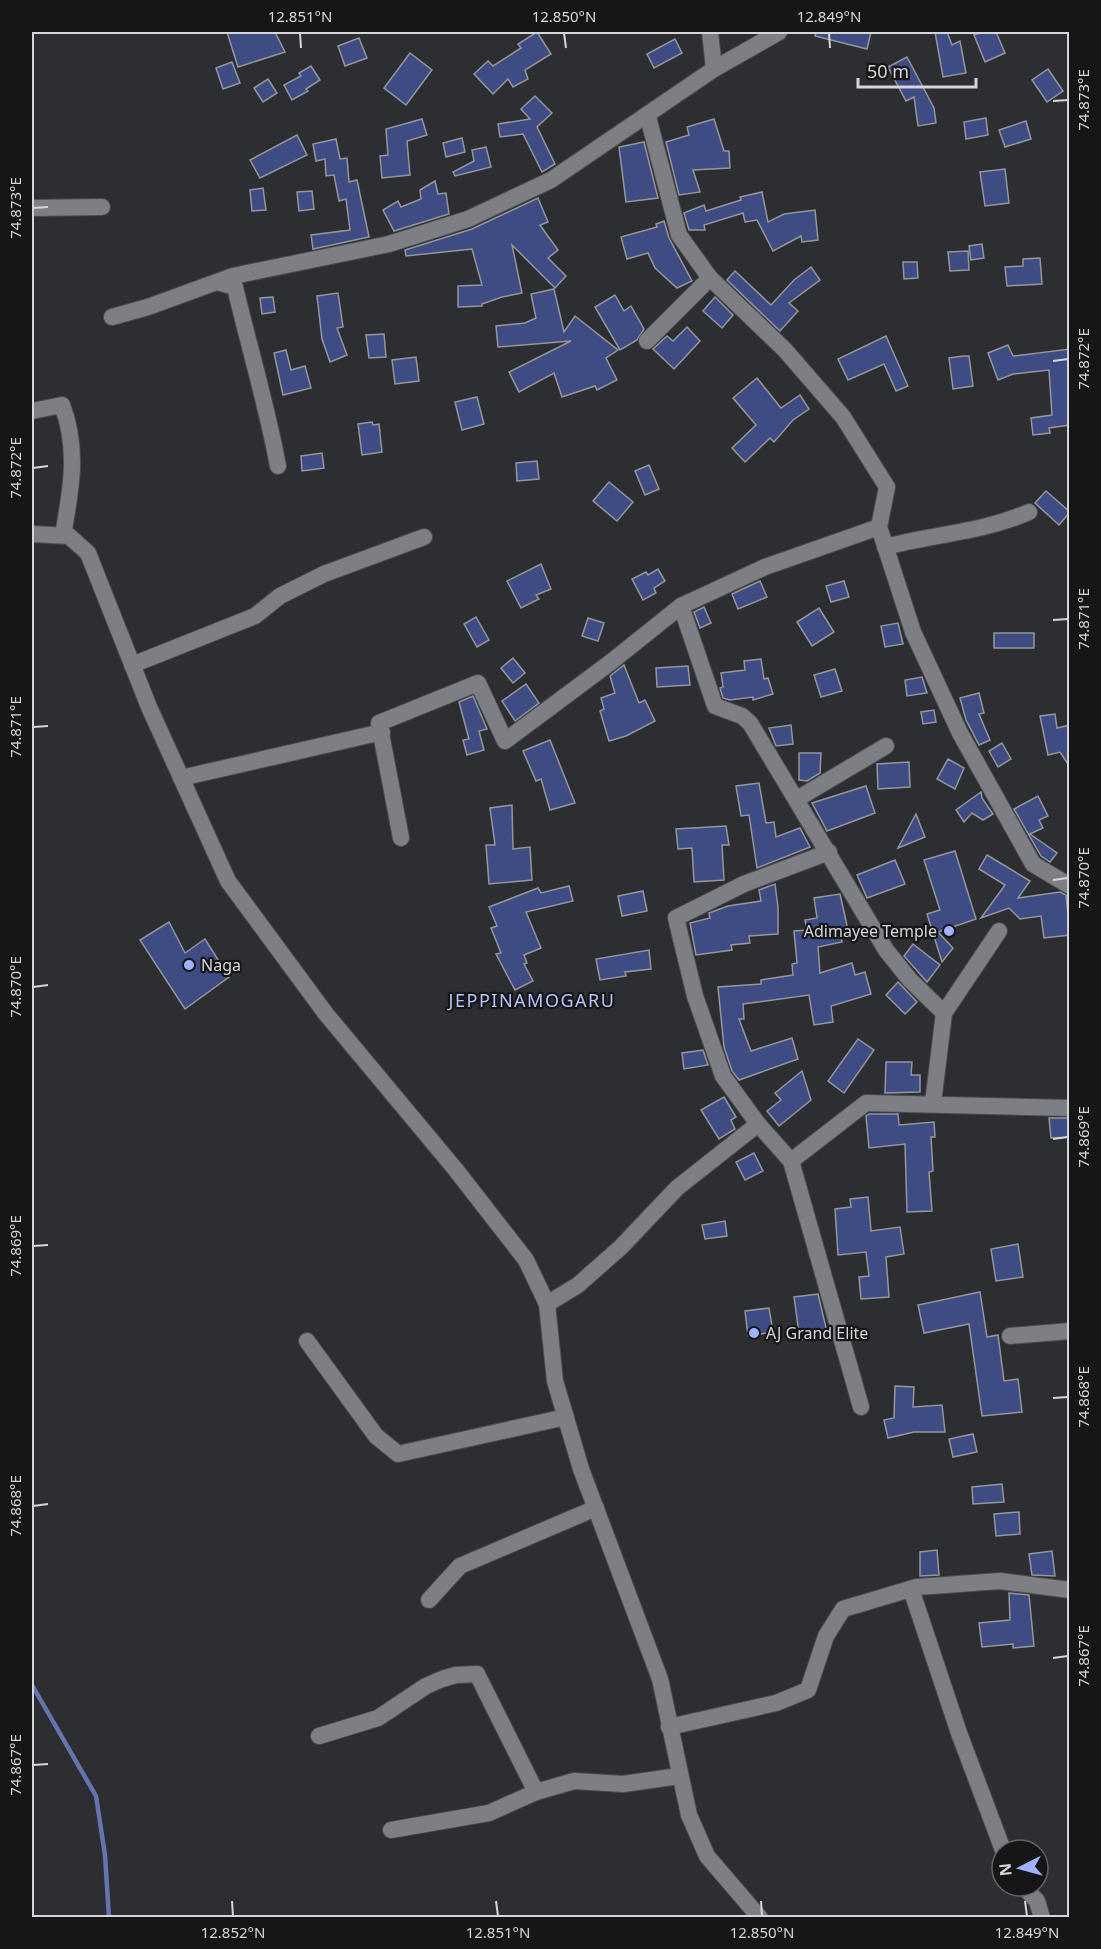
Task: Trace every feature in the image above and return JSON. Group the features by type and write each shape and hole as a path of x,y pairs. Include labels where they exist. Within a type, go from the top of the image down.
{"street":[{"path":"710,32 714,69"},
{"path":"112,317 148,308 217,282 282,264 389,244 468,219 551,180 648,117 714,69 779,32"},
{"path":"648,117 679,235 710,278 785,350 843,417 887,487 879,527 913,632 965,743 1033,864 1070,886"},
{"path":"32,208 102,207"},
{"path":"647,341 710,278"},
{"path":"217,282 235,287 258,385 267,408 278,466"},
{"path":"32,411 62,405 68,419 74,476 63,535"},
{"path":"885,548 928,536 965,532 1006,522 1029,512"},
{"path":"401,838 380,723 478,683 505,741 611,662 681,606 765,567 879,527"},
{"path":"32,534 69,536 88,553 132,665 228,881 326,1014 456,1170 526,1260 547,1304 555,1381 566,1417 596,1508 660,1679 689,1815 707,1856 760,1917"},
{"path":"132,665 255,616 280,596 324,574 424,537"},
{"path":"681,606 715,706 742,716 750,723 886,950 910,980 944,1013"},
{"path":"181,778 382,732"},
{"path":"797,799 886,746"},
{"path":"829,852 744,884 676,918 695,996 723,1076 758,1124 791,1161 861,1407"},
{"path":"933,1103 944,1013 999,931"},
{"path":"791,1161 866,1103 1070,1108"},
{"path":"547,1304 578,1285 621,1247 677,1188 758,1124"},
{"path":"1010,1336 1070,1331"},
{"path":"308,1341 376,1436 398,1454 566,1417"},
{"path":"429,1600 460,1566 596,1508"},
{"path":"669,1727 776,1703 808,1690 826,1636 843,1609 911,1589 1000,1581 1070,1590"},
{"path":"911,1589 959,1733 998,1838"},
{"path":"319,1736 378,1718 426,1686 442,1679 456,1675 477,1674 536,1792"},
{"path":"391,1830 489,1813 536,1792 574,1781 623,1784 680,1776"},
{"path":"1035,1898 1042,1917"}],"building":[{"path":"227,32 275,32 285,52 238,67"},
{"path":"537,32 551,54 525,70 528,79 513,87 508,79 493,94 474,74 488,61 493,66 521,48 518,44"},
{"path":"816,32 871,32 867,49 815,36"},
{"path":"935,32 947,32 952,45 960,41 966,73 943,77"},
{"path":"996,32 1005,53 985,62 974,35"},
{"path":"359,38 367,58 345,66 338,46"},
{"path":"675,39 682,53 654,68 647,54"},
{"path":"410,53 432,70 406,105 384,88"},
{"path":"907,57 934,108 936,123 918,126 914,97 906,101 888,67"},
{"path":"232,62 240,83 223,89 216,68"},
{"path":"311,66 320,80 306,89 308,91 292,100 284,85 301,76 299,73"},
{"path":"1048,69 1063,91 1047,102 1032,80"},
{"path":"268,79 277,93 263,102 254,88"},
{"path":"535,96 552,113 537,127 555,164 542,172 523,134 500,137 498,124 530,119 521,109"},
{"path":"986,118 988,135 966,139 964,122"},
{"path":"422,119 427,135 407,141 410,175 382,178 380,156 388,155 386,129"},
{"path":"714,119 724,151 729,151 730,168 693,170 700,192 679,195 666,142 689,135 687,127"},
{"path":"1026,121 1031,139 1005,147 999,130"},
{"path":"297,135 307,155 260,178 250,160"},
{"path":"462,138 465,152 446,157 443,143"},
{"path":"336,139 340,159 347,158 349,182 357,180 369,237 313,249 311,235 350,230 346,199 339,201 334,175 326,176 325,159 316,161 313,144"},
{"path":"644,142 658,198 626,202 619,147"},
{"path":"486,147 491,167 455,176 453,172 474,161 472,150"},
{"path":"1005,169 1009,203 985,206 980,172"},
{"path":"435,181 438,194 446,193 449,214 394,231 383,210 398,201 401,207 421,199 420,190"},
{"path":"263,188 266,210 252,211 250,190"},
{"path":"312,191 314,209 299,211 297,192"},
{"path":"762,192 768,222 784,214 815,210 818,240 802,242 801,236 773,251 757,220 745,222 743,213 704,225 705,230 689,230 684,213 704,205 706,211 741,200 740,197"},
{"path":"538,198 548,222 540,225 558,250 548,258 566,276 555,288 512,245 522,293 502,297 482,304 482,306 458,307 458,286 482,285 472,249 406,256 405,250 472,229"},
{"path":"664,221 669,238 692,281 677,288 655,268 648,253 627,259 621,237 657,227 656,224"},
{"path":"982,244 984,258 971,260 969,246"},
{"path":"968,251 969,270 950,271 948,252"},
{"path":"1040,258 1042,284 1007,286 1005,267 1023,266 1023,259"},
{"path":"903,262 917,262 918,278 904,279"},
{"path":"811,267 820,280 789,303 798,311 780,331 727,280 735,271 771,305 794,280"},
{"path":"554,289 564,332 575,316 618,350 606,358 617,380 597,390 595,386 562,397 554,373 519,392 509,372 571,341 498,347 496,326 525,323 536,318 531,294"},
{"path":"338,293 343,327 337,328 347,355 330,362 322,339 317,296"},
{"path":"615,295 624,311 631,306 644,329 637,340 620,350 595,307"},
{"path":"273,297 275,312 262,314 260,298"},
{"path":"715,297 733,315 722,328 703,311"},
{"path":"687,327 700,341 674,369 653,349 667,336 673,341"},
{"path":"384,334 386,357 369,358 366,335"},
{"path":"886,336 908,386 896,391 884,364 848,380 838,359"},
{"path":"1008,345 1013,356 1070,349 1070,425 1049,428 1050,433 1033,435 1031,418 1052,415 1049,370 1013,374 998,380 988,353"},
{"path":"286,350 291,370 305,366 311,388 283,395 274,353"},
{"path":"969,356 973,386 953,389 949,358"},
{"path":"416,357 419,381 395,384 392,360"},
{"path":"757,378 781,408 800,395 809,409 793,420 774,442 770,438 745,462 732,448 756,425 733,398"},
{"path":"477,397 484,424 462,430 455,402"},
{"path":"372,422 373,425 379,424 382,452 362,455 358,424"},
{"path":"322,453 324,468 302,471 301,456"},
{"path":"537,461 539,479 517,481 516,463"},
{"path":"649,465 659,489 645,495 635,471"},
{"path":"609,482 633,502 617,521 593,501"},
{"path":"1046,491 1070,512 1059,525 1035,503"},
{"path":"541,564 551,589 536,595 539,599 521,608 507,581"},
{"path":"658,569 665,581 654,588 656,593 643,600 632,579 646,572 648,575"},
{"path":"760,581 767,597 738,609 732,594"},
{"path":"844,581 849,597 831,602 826,586"},
{"path":"704,607 711,623 700,628 694,612"},
{"path":"819,608 834,632 812,646 797,622"},
{"path":"476,617 489,640 477,647 464,624"},
{"path":"588,618 604,623 598,641 582,636"},
{"path":"898,623 903,644 885,647 881,626"},
{"path":"994,633 1034,633 1034,648 994,648"},
{"path":"513,658 525,673 513,683 501,668"},
{"path":"761,659 764,679 768,678 773,694 753,700 753,697 730,700 723,698 720,688 723,687 721,673 745,670 744,661"},
{"path":"624,665 639,703 645,700 655,721 626,736 609,741 600,711 604,709 601,698 615,693 610,676"},
{"path":"688,666 690,685 657,687 656,668"},
{"path":"835,669 842,691 821,697 814,675"},
{"path":"922,677 927,693 907,696 905,680"},
{"path":"526,684 539,703 515,721 502,701"},
{"path":"979,693 984,713 979,714 990,740 979,745 966,720 960,698"},
{"path":"473,696 487,729 479,731 484,750 467,755 463,740 469,739 459,702"},
{"path":"934,710 936,722 923,724 921,712"},
{"path":"1055,714 1057,728 1070,725 1070,767 1060,752 1048,755 1040,716"},
{"path":"791,725 793,744 776,746 769,728"},
{"path":"550,740 575,803 550,810 541,779 536,781 523,751"},
{"path":"1002,743 1011,759 998,767 989,751"},
{"path":"799,753 821,753 820,773 807,781 799,780"},
{"path":"948,759 964,768 955,789 937,779"},
{"path":"909,762 910,787 878,789 877,764"},
{"path":"759,783 766,823 774,822 776,837 800,828 810,847 757,868 749,815 741,816 736,786"},
{"path":"866,786 875,813 827,831 812,803"},
{"path":"981,792 982,798 993,814 983,820 972,813 964,822 956,810"},
{"path":"1038,796 1048,816 1039,820 1043,828 1030,834 1057,853 1050,862 1041,856 1014,809"},
{"path":"512,805 513,849 530,847 532,880 489,884 486,845 495,845 490,808"},
{"path":"916,814 925,837 898,848"},
{"path":"726,826 729,845 722,845 724,880 694,882 692,848 678,849 676,829"},
{"path":"955,851 976,919 938,932 953,948 942,962 927,914 940,910 924,860"},
{"path":"987,855 1030,881 1018,898 1060,892 1066,895 1070,935 1044,938 1041,916 1020,919 1009,908 981,918 1005,885 979,869"},
{"path":"895,860 905,884 867,898 857,875"},
{"path":"775,884 778,934 749,936 750,943 731,945 732,950 696,955 690,923 710,918 709,913 728,906 761,901 759,890"},
{"path":"569,886 573,901 526,912 541,948 524,955 527,963 524,964 533,981 515,990 496,954 501,953 491,928 497,926 489,907 538,888 541,893"},
{"path":"643,891 647,911 622,916 618,896"},
{"path":"840,894 848,930 840,932 842,942 818,947 820,973 852,963 855,975 865,972 871,994 831,1006 833,1022 814,1025 809,995 743,1004 744,1019 739,1019 751,1051 792,1038 798,1059 739,1080 732,1071 724,1047 718,987 761,984 761,980 793,975 792,964 797,963 794,931 807,930 805,920 817,918 814,898"},
{"name":"Naga","path":"169,922 185,953 205,939 229,977 185,1009 140,940"},
{"path":"913,944 940,965 927,982 904,956"},
{"path":"649,950 651,969 625,972 626,976 600,980 596,959"},
{"path":"898,982 917,1002 905,1014 886,995"},
{"path":"858,1039 874,1050 844,1093 828,1081"},
{"path":"703,1050 708,1065 684,1069 682,1053"},
{"path":"886,1062 912,1062 911,1075 920,1075 920,1092 885,1093"},
{"path":"802,1071 811,1100 779,1126 767,1111 781,1100 775,1093"},
{"path":"724,1097 736,1117 731,1120 735,1129 719,1139 701,1110"},
{"path":"869,1114 898,1114 899,1125 934,1122 935,1137 931,1137 933,1171 929,1172 932,1211 907,1212 905,1144 869,1148 866,1116"},
{"path":"1049,1118 1070,1118 1070,1137 1051,1138"},
{"path":"754,1153 763,1171 745,1180 736,1162"},
{"path":"868,1197 871,1231 900,1227 904,1254 886,1257 889,1297 861,1299 859,1277 869,1276 866,1252 838,1255 835,1209 851,1207 850,1199"},
{"path":"725,1221 727,1236 705,1239 702,1225"},
{"path":"1018,1244 1023,1277 996,1281 991,1249"},
{"path":"980,1292 987,1337 998,1335 1004,1381 1018,1379 1022,1412 982,1416 969,1324 924,1333 918,1305"},
{"path":"818,1294 828,1336 800,1340 794,1297"},
{"path":"769,1308 773,1332 748,1336 745,1311"},
{"path":"895,1386 914,1387 913,1407 942,1405 945,1432 914,1432 888,1438 884,1420 894,1418"},
{"path":"973,1434 977,1452 953,1457 949,1439"},
{"path":"1002,1484 1004,1502 973,1504 972,1487"},
{"path":"1019,1512 1020,1534 996,1536 994,1514"},
{"path":"937,1550 939,1575 920,1576 920,1552"},
{"path":"1052,1551 1055,1576 1032,1575 1029,1554"},
{"path":"1009,1593 1029,1595 1034,1646 1013,1648 1013,1644 982,1647 979,1623 1010,1620"}],"waterway":[{"path":"32,1685 96,1796 105,1855 109,1918"}],"place":[{"name":"Adimayee Temple","path":"949,931"},
{"name":"Naga","path":"189,965"},
{"name":"AJ Grand Elite","path":"754,1333"}],"district":[{"name":"JEPPINAMOGARU","path":"532,1001"}]}
